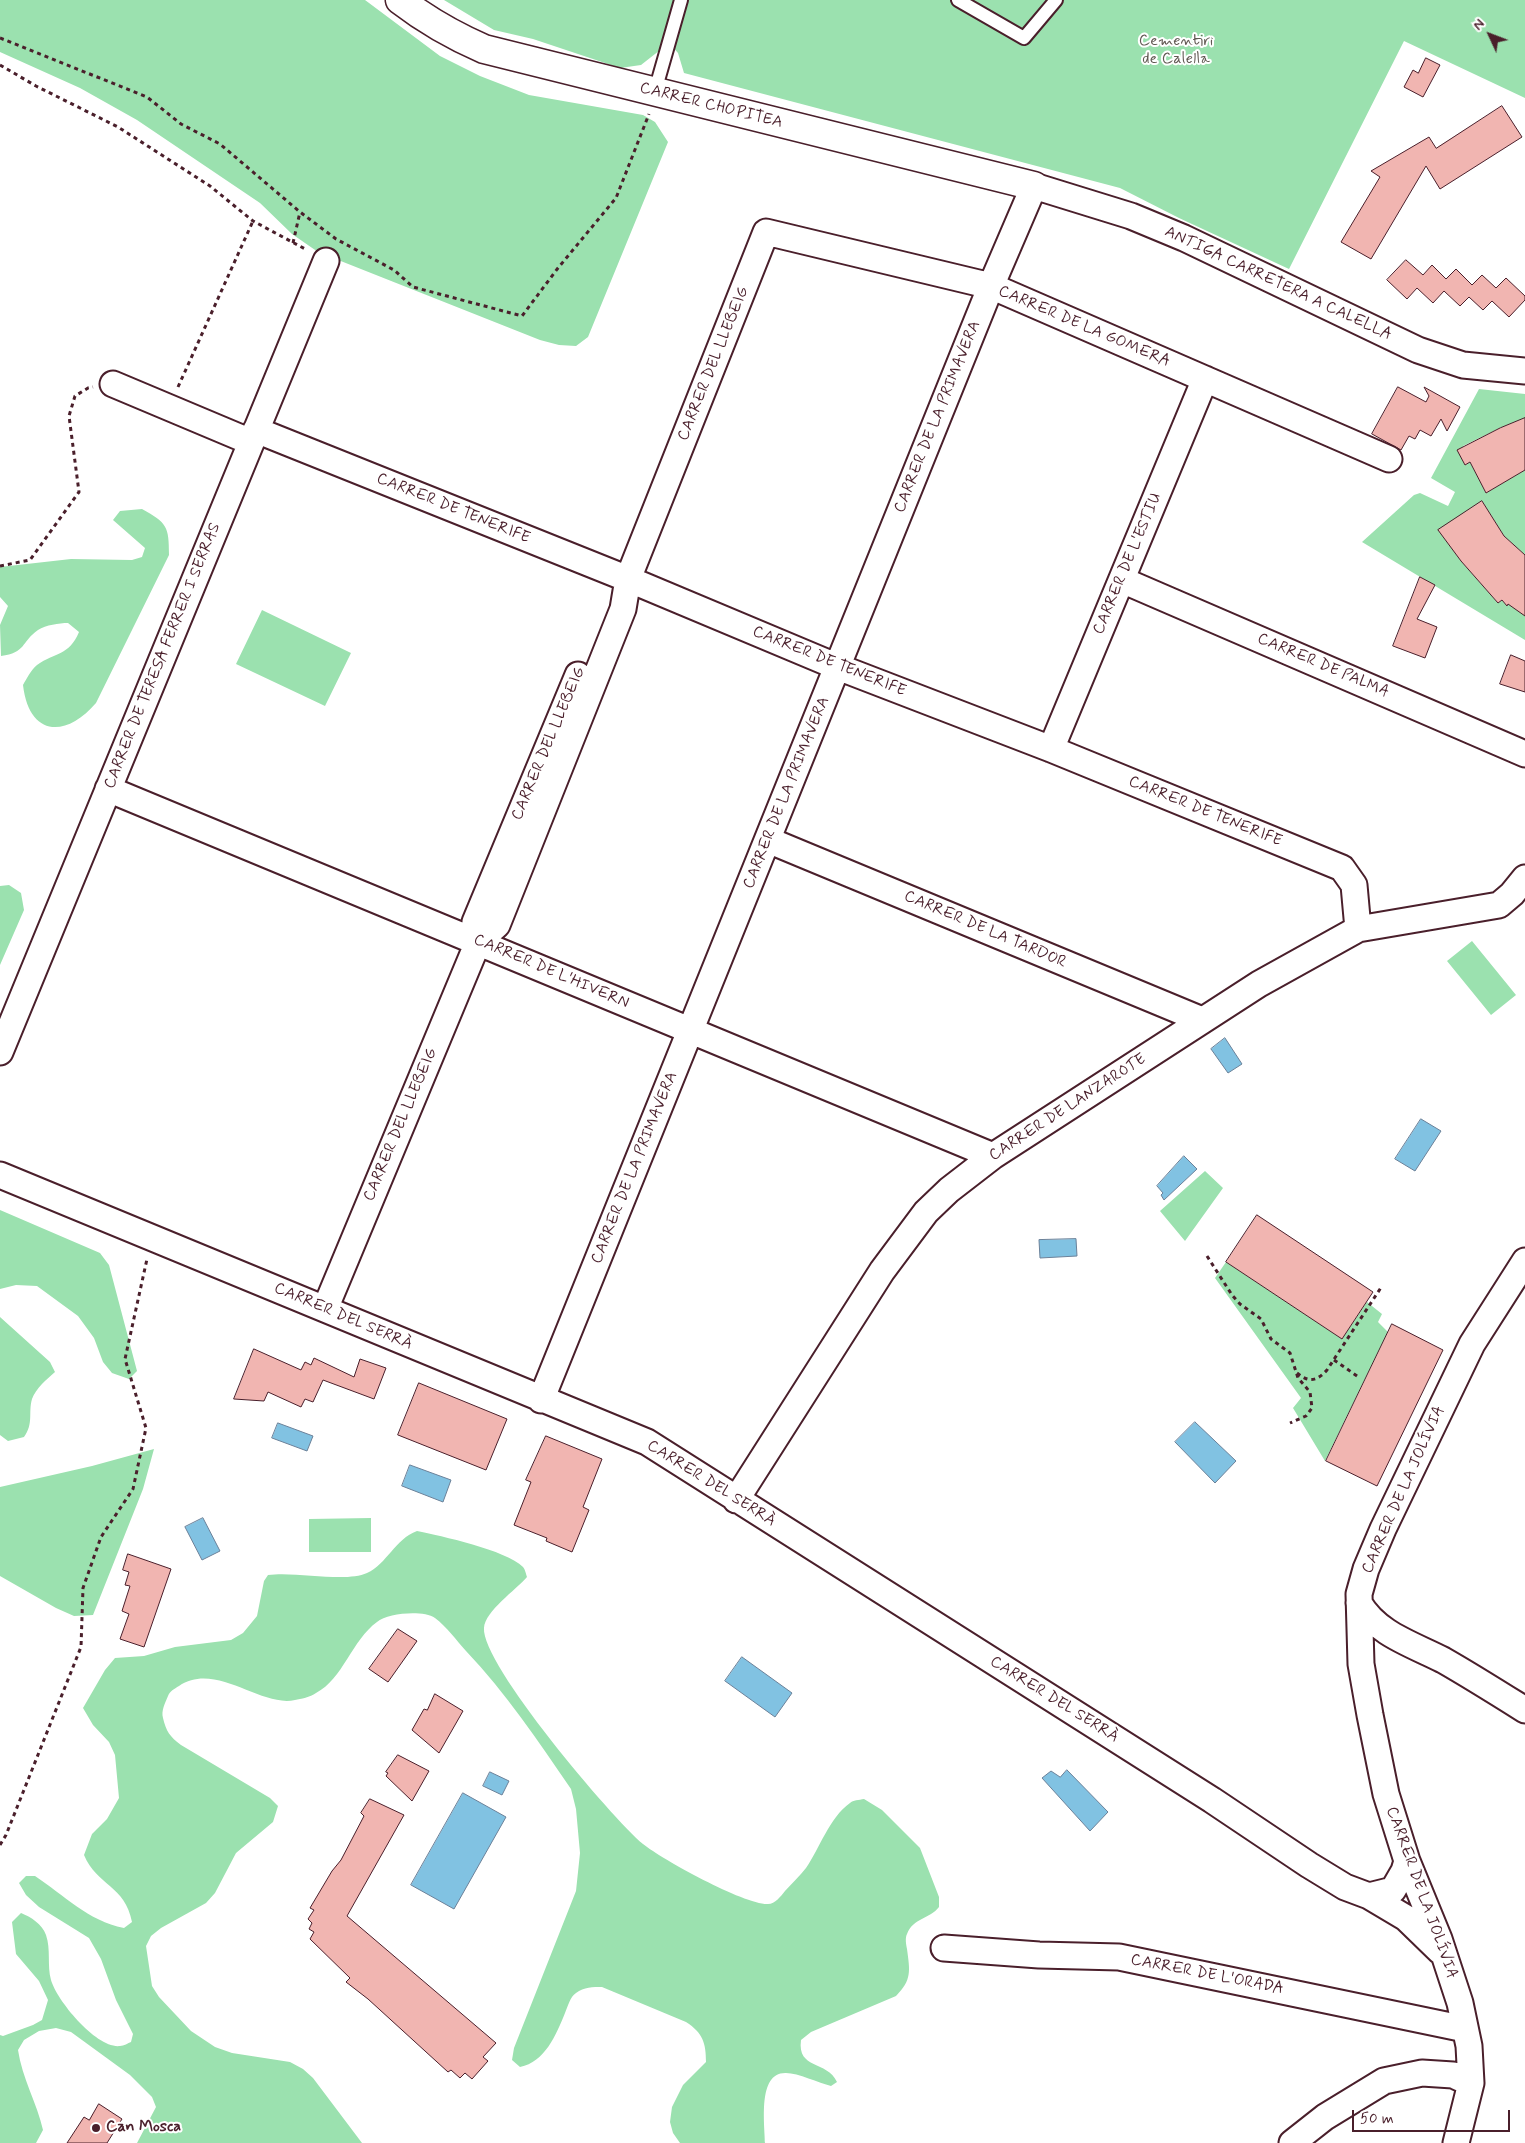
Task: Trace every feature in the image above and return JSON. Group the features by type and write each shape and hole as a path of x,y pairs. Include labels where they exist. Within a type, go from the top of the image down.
{"street":[{"name":"CARRER CHOPITEA","path":"400,0 458,38 484,48 653,101 1034,186"},
{"name":"CARRER DE LA PRIMAVERA","path":"541,1400 991,286 1034,186"},
{"name":"ANTIGA CARRETERA A CALELLA","path":"1034,186 1131,216 1184,238 1418,350 1463,365 1525,371"},
{"name":"CARRER DE LA GOMERA","path":"766,232 991,286 1389,459"},
{"name":"CARRER DEL LLEBEIG","path":"325,1308 478,942 497,925 623,609 628,579 766,232"},
{"name":"CARRER DE TERESA FERRER I SERRAS","path":"0,1052 326,260"},
{"name":"CARRER DE L'ESTIU","path":"1051,749 1205,379"},
{"name":"CARRER DE TENERIFE","path":"114,384 168,407 253,436 628,579 838,667 1051,749 1342,868 1354,885 1358,929"},
{"name":"CARRER DE PALMA","path":"1122,580 1525,753"},
{"name":"CARRER DE L'HIVERN","path":"108,789 994,1156"},
{"name":"CARRER DE LA TARDOR","path":"768,840 1202,1020"},
{"name":"CARRER DE LANZAROTE","path":"736,1500 882,1271 926,1212 949,1190 994,1156 1258,984 1358,929 1499,905 1512,894 1525,878"},
{"name":"CARRER DEL SERRÀ","path":"0,1174 646,1442 1212,1800 1309,1865 1345,1887 1369,1896 1406,1918 1444,1955"},
{"name":"CARRER DE LA JOLÍVIA","path":"1456,2143 1471,2083 1466,2029 1460,2003 1444,1955 1407,1861 1386,1794 1361,1664 1359,1603 1361,1585 1383,1529 1472,1344 1525,1261"},
{"path":"1359,1603 1378,1626 1398,1639 1443,1661 1525,1710"},
{"path":"1361,1664 1368,1648 1373,1643 1379,1640 1398,1639"},
{"path":"1369,1896 1393,1890 1404,1871 1407,1861"},
{"name":"CARRER DE L'ORADA","path":"944,1948 1039,1955 1119,1957 1466,2029"},
{"path":"1292,2143 1325,2117 1384,2081 1422,2073 1453,2075 1471,2083"}],"lane":[{"path":"653,101 681,0"},
{"path":"958,0 1024,38 1056,0"},
{"path":"969,0 984,15"}],"path":[{"path":"0,38 147,97 181,124 220,144 300,212 336,239 394,270 413,287 522,316 558,268 616,198 653,101"},
{"path":"0,65 36,86 118,127 210,186 253,221 326,260"},
{"path":"293,243 300,212"},
{"path":"168,407 191,361 253,221"},
{"path":"0,566 30,560 79,492 69,416 75,396 88,388 114,384"},
{"path":"0,1845 6,1835 81,1647 83,1588 101,1537 133,1489 146,1428 125,1358 152,1238"},
{"path":"1207,1256 1232,1295 1240,1304 1261,1319 1271,1339 1290,1353 1300,1381 1310,1392 1312,1403 1306,1416 1290,1423"},
{"path":"1296,1372 1302,1377 1316,1381 1328,1370 1382,1286"},
{"path":"1334,1360 1360,1378"}],"green space":[{"path":"0,0 365,0 440,56 480,76 529,95 643,115 655,122 668,142 588,337 576,346 559,345 540,340 318,252 292,234 260,203 137,120 80,88 0,52"},
{"name":"Cementiri de Calella","path":"444,0 1525,0 1525,98 1404,41 1289,269 1179,218 1120,188 684,73 678,53 669,43 641,65 620,68 533,39 494,30"},
{"path":"1479,389 1525,394 1525,418 1463,446 1464,451 1459,453 1465,465 1470,462 1486,493 1525,470 1525,555 1504,536 1482,501 1439,530 1461,561 1498,603 1502,600 1507,606 1518,594 1525,616 1525,640 1362,542 1414,495 1420,493 1448,506 1455,492 1431,478"},
{"path":"142,509 157,518 165,526 169,555 96,703 84,715 72,723 61,727 50,727 41,723 33,714 27,702 23,685 37,665 66,650 79,632 68,623 49,626 33,634 19,650 9,655 1,656 0,625 8,606 0,597 0,567 71,559 132,560 142,557 145,548 113,520 120,511"},
{"path":"262,610 351,653 325,706 236,664"},
{"path":"9,885 21,893 24,910 0,965 0,886"},
{"path":"1472,941 1516,995 1491,1015 1447,961"},
{"path":"1205,1171 1223,1188 1185,1241 1160,1211"},
{"path":"0,1210 100,1253 109,1265 137,1371 129,1379 112,1373 103,1362 94,1338 78,1316 37,1286 16,1285 0,1289"},
{"path":"1226,1262 1342,1339 1367,1302 1382,1314 1378,1322 1388,1332 1325,1461 1293,1408 1301,1398 1215,1278"},
{"path":"0,1317 50,1362 55,1372 36,1391 32,1399 30,1423 24,1437 8,1441 0,1435"},
{"path":"154,1449 143,1489 93,1615 74,1616 56,1608 0,1576 0,1487 92,1466"},
{"path":"371,1518 371,1552 309,1552 309,1519"},
{"path":"417,1531 488,1549 515,1561 524,1568 527,1577 495,1608 486,1621 484,1628 489,1647 503,1673 525,1705 578,1774 627,1829 643,1844 668,1860 724,1890 757,1902 771,1904 780,1897 806,1868 836,1817 850,1803 864,1799 882,1810 920,1848 939,1897 939,1907 913,1925 907,1934 909,1975 905,1985 896,1996 811,2032 801,2040 801,2050 808,2061 827,2070 837,2082 831,2086 791,2073 777,2075 770,2081 765,2100 765,2143 680,2143 673,2133 670,2122 672,2107 683,2085 706,2062 704,2044 700,2034 686,2022 602,1987 585,1988 574,1995 569,2002 558,2030 543,2054 529,2064 520,2067 512,2060 514,2048 576,1891 580,1853 576,1809 571,1789 508,1700 444,1625 435,1618 422,1614 389,1616 377,1622 368,1630 341,1669 325,1687 308,1697 282,1701 208,1679 193,1680 172,1690 164,1707 163,1715 167,1730 174,1739 270,1798 278,1806 273,1822 236,1853 215,1893 206,1903 161,1928 151,1936 146,1946 152,1986 159,1997 191,2031 215,2047 232,2053 290,2062 303,2069 313,2078 362,2143 137,2143 156,2107 152,2097 130,2075 71,2032 56,2028 39,2031 24,2040 18,2050 43,2130 36,2143 0,2143 0,2035 3,2036 42,2020 48,2000 39,1981 16,1954 12,1922 21,1913 36,1921 42,1927 48,1946 51,1980 61,2000 79,2022 100,2040 111,2045 121,2046 131,2042 133,2034 116,2000 101,1959 89,1938 39,1907 26,1895 19,1883 26,1876 35,1876 99,1920 124,1928 132,1922 123,1900 96,1873 84,1855 92,1834 107,1819 119,1798 115,1755 109,1742 93,1725 83,1708 105,1670 115,1658 144,1656 175,1647 231,1640 243,1633 257,1616 264,1581 268,1575 358,1576 374,1569 397,1545"}],"water":[{"path":"1225,1038 1242,1064 1228,1073 1211,1049"},
{"path":"1421,1119 1441,1131 1415,1171 1395,1159"},
{"path":"1184,1156 1197,1169 1164,1200 1161,1195 1163,1193 1157,1186"},
{"path":"1076,1239 1077,1256 1040,1258 1039,1240"},
{"path":"1195,1422 1236,1461 1215,1483 1175,1442"},
{"path":"278,1423 313,1436 307,1451 272,1438"},
{"path":"410,1465 451,1480 443,1502 402,1486"},
{"path":"203,1518 220,1551 202,1560 185,1527"},
{"path":"742,1657 792,1693 775,1717 725,1681"},
{"path":"1067,1770 1108,1812 1090,1831 1042,1778 1051,1771 1060,1777"},
{"path":"490,1772 509,1781 502,1795 483,1786"},
{"path":"463,1793 506,1817 454,1909 411,1885"}],"building":[{"path":"1426,58 1440,65 1423,97 1404,87 1413,70 1418,73"},
{"path":"1502,106 1522,137 1440,189 1426,166 1371,259 1341,242 1380,177 1371,171 1429,137 1436,148"},
{"path":"1406,260 1423,275 1432,265 1446,279 1456,269 1472,285 1482,275 1496,288 1506,278 1525,296 1525,300 1509,317 1492,301 1483,310 1469,297 1460,306 1444,291 1433,303 1417,288 1407,299 1387,280"},
{"path":"1398,387 1426,402 1429,396 1424,387 1460,407 1447,431 1441,419 1431,436 1420,430 1415,439 1409,436 1401,450 1372,434"},
{"path":"1525,418 1525,470 1486,493 1470,462 1465,465 1457,450 1500,428"},
{"path":"1482,501 1504,536 1525,555 1525,616 1508,604 1507,606 1502,600 1498,603 1461,561 1438,530"},
{"path":"1420,577 1435,585 1417,619 1437,627 1425,658 1393,646"},
{"path":"1511,655 1525,661 1525,692 1500,684"},
{"path":"1257,1215 1373,1292 1342,1339 1226,1262"},
{"path":"1392,1324 1443,1350 1377,1486 1326,1461"},
{"path":"254,1349 301,1370 305,1362 311,1365 314,1358 354,1377 360,1359 386,1368 374,1399 323,1380 313,1402 305,1399 301,1407 268,1392 264,1401 234,1399"},
{"path":"419,1383 507,1419 486,1470 398,1435"},
{"path":"546,1436 602,1459 583,1507 589,1510 572,1552 546,1541 547,1538 514,1525 531,1482 526,1480"},
{"path":"128,1554 171,1569 144,1647 120,1639 129,1614 122,1611 130,1586 125,1585 129,1572 123,1570"},
{"path":"398,1629 417,1641 388,1682 369,1669"},
{"path":"435,1694 463,1711 439,1753 412,1730 424,1709 427,1710"},
{"path":"398,1755 429,1771 412,1801 386,1776 388,1773 386,1772"},
{"path":"370,1799 404,1815 347,1916 496,2043 483,2057 488,2061 472,2079 465,2073 460,2078 451,2070 448,2072 368,1999 346,1982 350,1978 310,1939 314,1932 309,1929 312,1923 308,1919 314,1910 310,1908 332,1871 341,1860 364,1816 361,1813"},
{"name":"Can Mosca","path":"99,2104 122,2119 107,2143 67,2143 84,2117 89,2120"}],"place":[{"name":"Can Mosca","path":"96,2128"}]}
